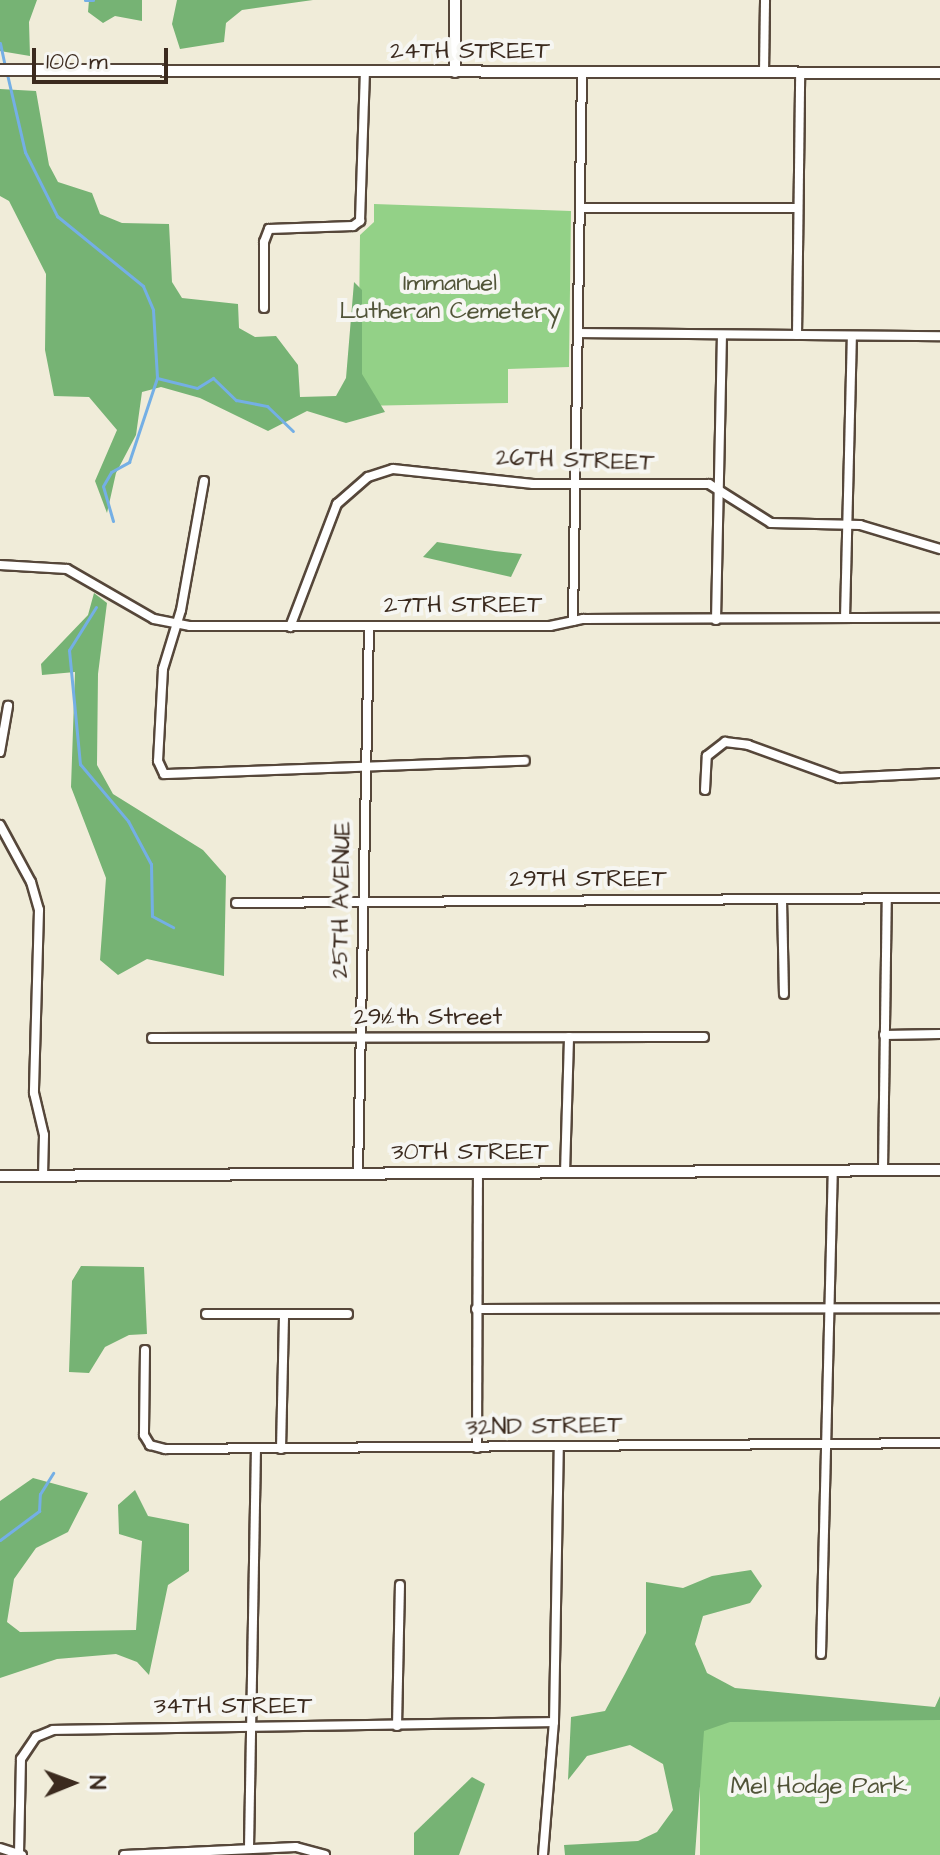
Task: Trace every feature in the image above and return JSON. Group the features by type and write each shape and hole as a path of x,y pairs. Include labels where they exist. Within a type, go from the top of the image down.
{"street":[{"path":"455,0 455,72"},
{"path":"764,73 765,0"},
{"name":"24TH STREET","path":"0,70 940,73"},
{"path":"264,308 266,232 273,226 357,224 362,216 365,71"},
{"path":"573,621 582,72"},
{"path":"797,335 800,73"},
{"path":"581,208 798,208"},
{"path":"579,333 940,336"},
{"path":"716,620 722,335"},
{"path":"845,618 852,337"},
{"name":"26TH STREET","path":"290,627 330,516 345,494 368,477 405,469 533,484 701,483 771,523 848,523 940,549"},
{"path":"204,481 177,624 161,689 158,761 169,776 525,761"},
{"name":"27TH STREET","path":"0,565 53,566 84,575 134,608 177,624 550,626 573,621 940,618"},
{"name":"25TH AVENUE","path":"358,1174 369,627"},
{"path":"0,752 8,706"},
{"path":"705,790 707,756 725,742 748,745 839,778 940,773"},
{"path":"0,825 31,882 39,910 34,1093 44,1135 43,1175"},
{"path":"883,1170 887,898"},
{"name":"29TH STREET","path":"236,903 940,898"},
{"path":"782,900 784,994"},
{"path":"884,1035 940,1034"},
{"path":"565,1173 569,1037"},
{"name":"29½th Street","path":"152,1038 704,1037"},
{"path":"821,1654 833,1170"},
{"name":"30TH STREET","path":"0,1176 940,1170"},
{"path":"477,1448 478,1173"},
{"path":"476,1309 940,1308"},
{"path":"206,1314 348,1314"},
{"path":"281,1449 284,1314"},
{"name":"32ND STREET","path":"145,1350 144,1429 150,1445 281,1449 940,1443"},
{"path":"543,1855 554,1722 559,1447"},
{"path":"249,1848 256,1449"},
{"path":"397,1726 400,1585"},
{"name":"34TH STREET","path":"21,1855 21,1759 45,1732 554,1722"},
{"path":"0,1848 21,1855"},
{"path":"124,1855 249,1848 311,1848 324,1854"}],"green space":[{"path":"0,0 37,0 29,22 30,56 0,51"},
{"path":"89,0 142,0 142,21 115,16 103,23 88,12"},
{"path":"177,0 313,0 242,10 226,23 224,42 180,49 172,24"},
{"path":"0,89 36,91 49,165 58,182 92,193 100,214 122,223 169,224 172,282 182,298 238,304 239,328 255,337 276,336 298,365 300,397 336,396 346,378 354,282 362,290 362,374 385,412 346,423 307,411 268,431 200,398 161,387 142,392 136,435 116,473 107,513 95,481 117,430 89,397 54,396 45,350 46,274 9,201 0,196"},
{"name":"Immanuel Lutheran Cemetery","path":"374,204 571,211 569,367 508,369 508,403 358,406 360,235 374,222"},
{"path":"437,542 522,554 511,577 423,557"},
{"path":"94,593 107,603 98,674 97,765 113,794 203,850 226,876 224,976 147,959 118,975 100,960 106,878 71,787 75,672 42,675 41,664 88,615"},
{"path":"81,1266 144,1267 147,1334 129,1335 105,1347 89,1373 69,1372 72,1281"},
{"path":"33,1478 88,1493 68,1532 36,1548 14,1579 7,1622 20,1632 136,1630 142,1541 119,1534 118,1505 135,1490 148,1516 189,1524 189,1571 168,1585 149,1675 137,1662 116,1654 57,1659 0,1678 0,1501"},
{"path":"751,1570 762,1586 750,1603 703,1616 695,1644 707,1673 735,1688 935,1707 940,1696 940,1720 730,1722 704,1731 695,1855 565,1855 564,1845 638,1841 657,1832 673,1810 663,1764 630,1745 587,1756 568,1780 571,1717 605,1711 646,1633 646,1582 683,1588 712,1576"},
{"name":"Mel Hodge Park","path":"700,1717 940,1717 940,1855 700,1855"},
{"path":"472,1777 485,1784 459,1855 414,1855 414,1833"}],"waterway":[{"path":"85,0 93,0"},
{"path":"0,43 5,67"},
{"path":"7,74 25,152 57,216 143,286 153,310 157,378 197,388 213,378 236,400 267,406 293,431"},
{"path":"113,521 103,486 111,472 129,462 157,378"},
{"path":"96,607 69,650 80,764 128,821 151,864 152,916 173,927"},
{"path":"0,1540 39,1511 40,1494 53,1473"}]}
